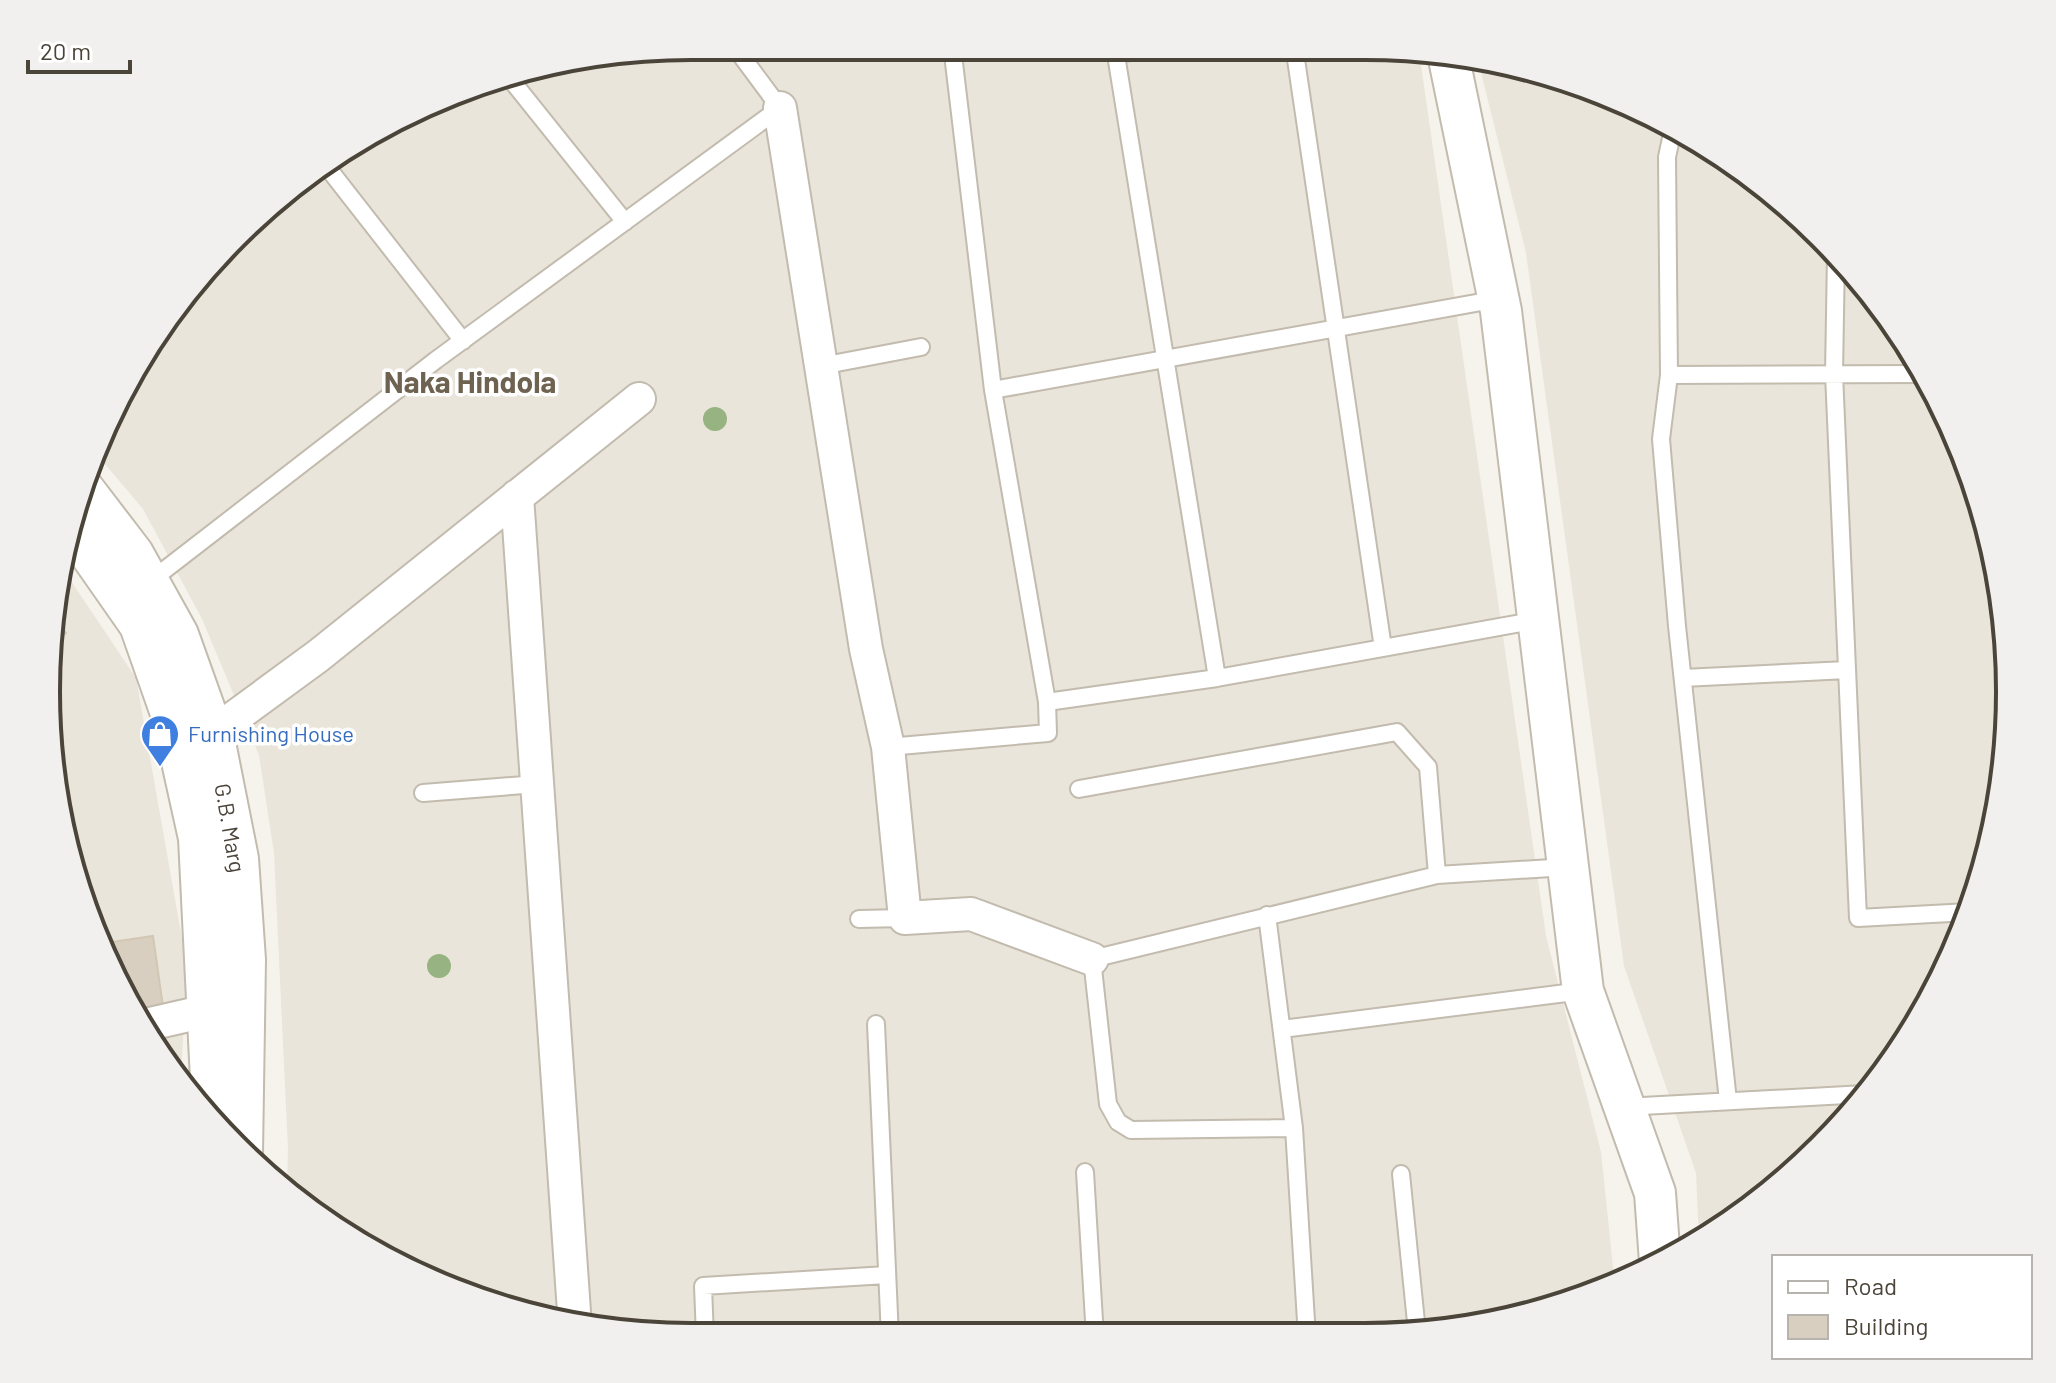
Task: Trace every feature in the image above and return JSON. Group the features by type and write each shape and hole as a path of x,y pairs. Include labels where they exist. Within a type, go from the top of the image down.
{"street":[{"path":"1450,66 1498,299 1583,991 1655,1193 1659,1250"},
{"path":"780,108 866,649 888,747 905,918 971,914 1092,959"},
{"path":"79,538 140,625 195,737 318,656 639,399"},
{"path":"517,496 574,1312"},
{"name":"G.B. Marg","path":"91,499 133,554 178,635 195,737 238,859 227,1007 240,1133"},
{"path":"155,1023 227,1007 215,1105"}],"lane":[{"path":"149,582 463,341 780,108 744,60"},
{"path":"888,747 1048,733 1047,702 993,390 954,60"},
{"path":"1117,60 1217,678"},
{"path":"1296,60 1383,648"},
{"path":"516,86 625,222"},
{"path":"1671,140 1667,157 1669,375 1661,439 1728,1101"},
{"path":"332,173 463,341"},
{"path":"1836,271 1834,374 1858,918 1955,913"},
{"path":"993,390 1498,299"},
{"path":"821,366 921,347"},
{"path":"1669,375 1910,374"},
{"path":"1047,702 1217,678 1538,620"},
{"path":"1683,678 1847,670"},
{"path":"1079,789 1397,732 1428,767 1437,875"},
{"path":"423,793 537,784"},
{"path":"1294,1128 1131,1130 1118,1122 1108,1104 1092,959 1437,875 1568,866"},
{"path":"1267,915 1294,1128 1306,1323"},
{"path":"859,919 905,918"},
{"path":"1282,1029 1583,991"},
{"path":"876,1024 889,1323"},
{"path":"1624,1107 1850,1095"},
{"path":"1085,1172 1094,1323"},
{"path":"1401,1174 1416,1321"},
{"path":"704,1323 703,1286 887,1275"}],"shaded area":[{"path":"650,61 1421,62 1546,936 1601,1152 1614,1272 1567,1289 1488,1311 1406,1322 692,1323 650,1322 568,1311 489,1289 412,1258 341,1217 287,1176 274,853 259,755 202,619 143,509 104,462 125,412 145,376 190,307 245,245 307,190 341,166 412,125 489,94 568,72"},
{"path":"1480,71 1567,94 1644,125 1715,166 1749,190 1811,245 1866,307 1890,341 1931,412 1962,489 1984,568 1995,650 1995,733 1991,774 1974,855 1948,933 1931,971 1890,1042 1839,1108 1781,1166 1749,1193 1698,1227 1696,1173 1624,966 1526,253"},
{"path":"70,580 136,678 187,967 182,1064 145,1007 108,933 72,815 61,733 60,692 61,650"}],"building":[{"path":"153,936 163,1007 146,1009 112,942"}],"place":[{"name":"Furnishing House","path":"160,768"}],"district":[{"name":"Naka Hindola","path":"470,383"}]}
